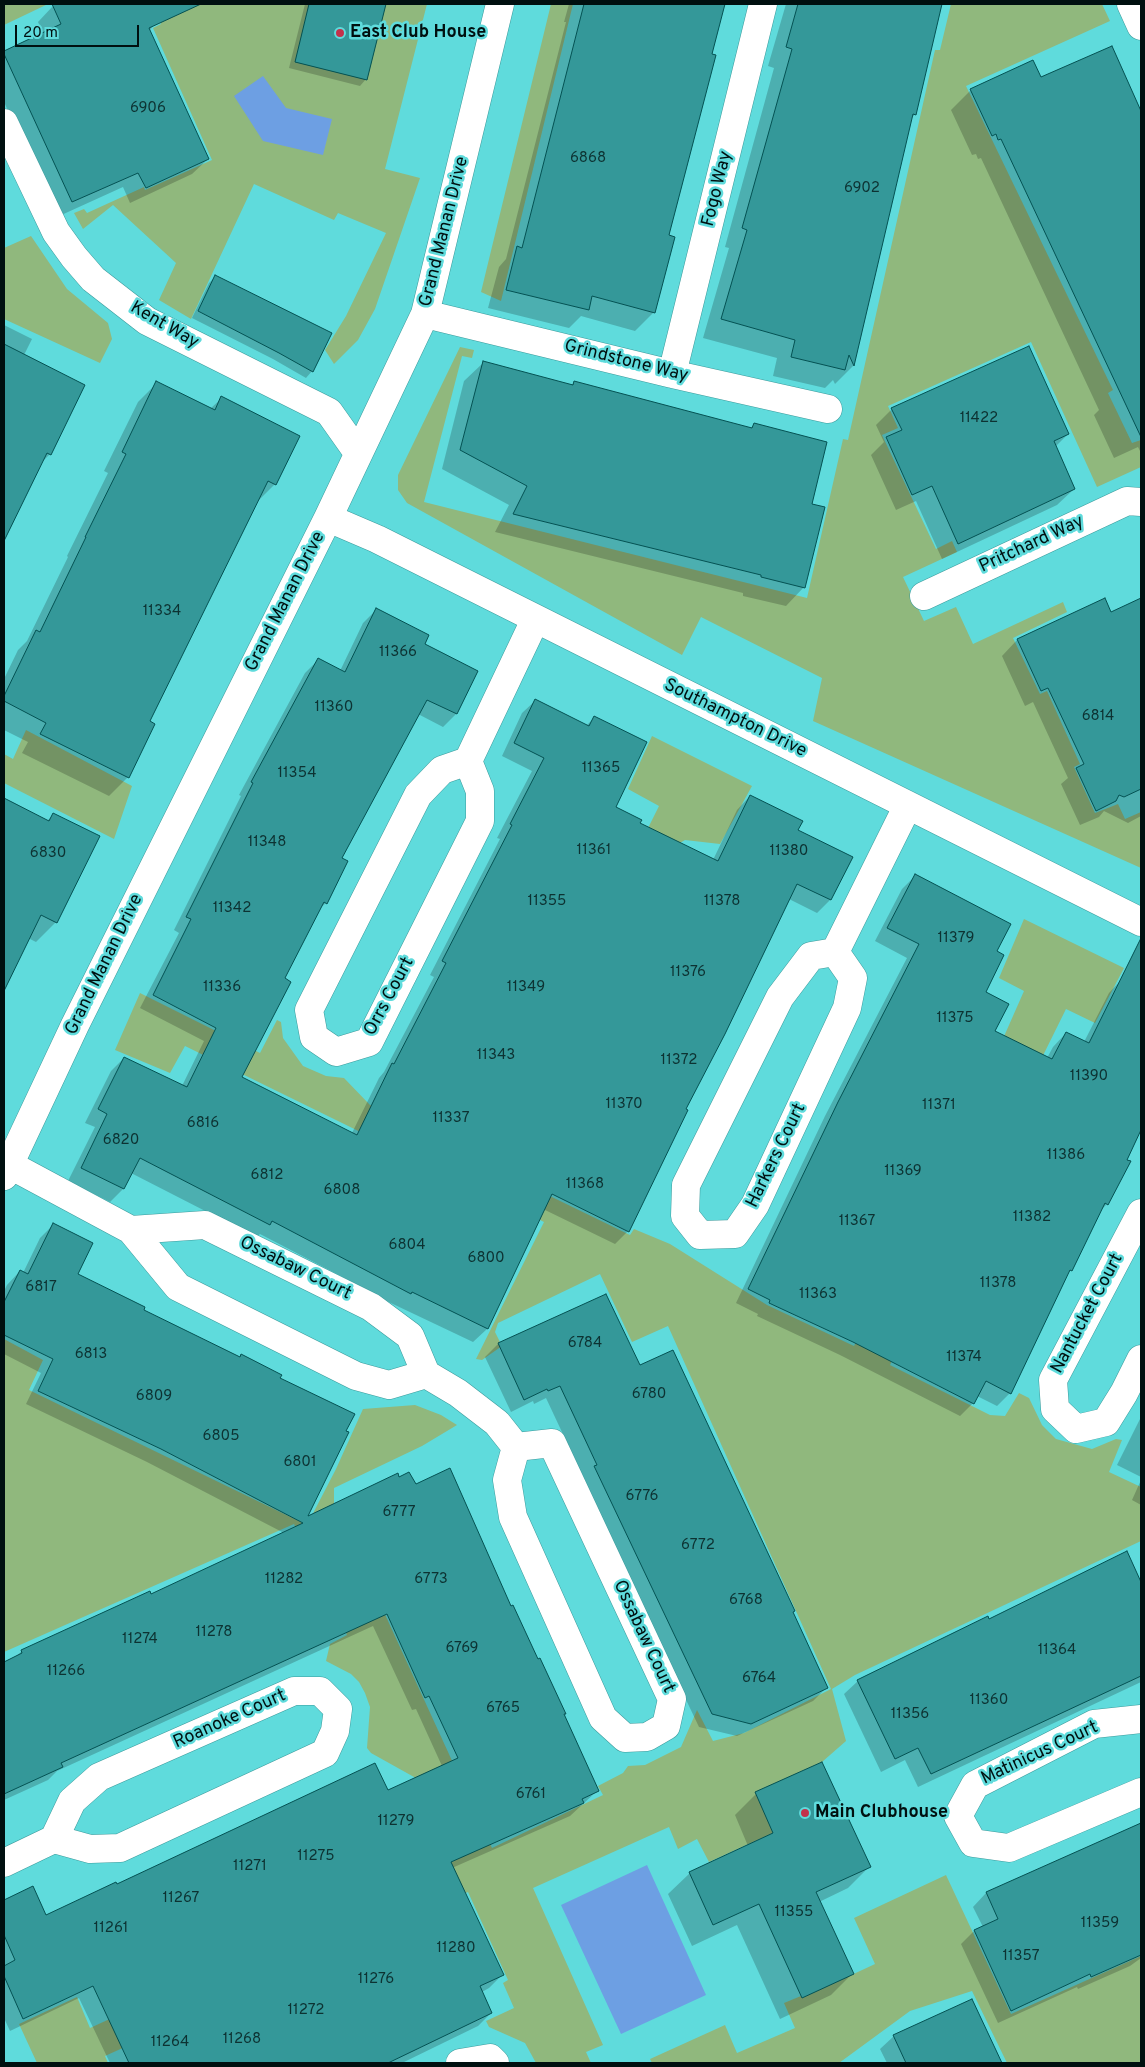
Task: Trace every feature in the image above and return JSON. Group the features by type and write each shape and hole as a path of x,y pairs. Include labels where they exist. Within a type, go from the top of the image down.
{"street":[{"name":"Grand Manan Drive","path":"7,1171 75,1025 328,518 425,314 500,4"},
{"name":"Fogo Way","path":"672,374 763,4"},
{"path":"1131,4 1141,26"},
{"name":"Kent Way","path":"4,123 56,232 74,258 93,280 147,321 329,412 358,453"},
{"name":"Grindstone Way","path":"425,314 672,374 828,409"},
{"name":"Pritchard Way","path":"924,596 1128,500 1141,502"},
{"name":"Southampton Drive","path":"328,518 377,539 535,620 1141,922"},
{"path":"468,761 535,620"},
{"name":"Orrs Court","path":"468,761 480,791 480,821 369,1042 336,1052 314,1037 309,1010 418,795 442,770 468,761"},
{"path":"835,952 908,806"},
{"name":"Harkers Court","path":"835,952 853,978 847,1008 756,1205 735,1234 700,1235 685,1216 686,1185 780,997 811,956 835,952"},
{"path":"7,1171 131,1230 178,1287 356,1376 389,1385 426,1374 458,1392 497,1423 516,1448"},
{"name":"Nantucket Court","path":"1141,1213 1053,1380 1055,1409 1076,1429 1106,1422 1124,1393 1141,1359"},
{"name":"Ossabaw Court","path":"131,1230 204,1225 371,1307 410,1336 426,1374"},
{"name":"Ossabaw Court","path":"552,1443 672,1699 666,1726 647,1737 625,1738 603,1718 513,1517 507,1480 516,1448 552,1443"},
{"name":"Roanoke Court","path":"294,1692 320,1692 338,1709 335,1731 325,1752 120,1848 90,1849 54,1839 72,1801 99,1777 294,1692"},
{"name":"Matinicus Court","path":"1141,1719 1094,1724 975,1785 958,1816 973,1843 1009,1848 1141,1792"},
{"path":"4,1863 54,1839"},
{"path":"460,2063 490,2058 495,2063"}],"green space":[{"path":"4,4 48,4 4,25"},
{"path":"151,4 427,4 385,169 420,178 375,309 358,340 334,364 325,350 346,316 386,233 338,213 334,220 254,184 191,319 159,300 176,263 113,205 83,229 74,213 84,209 87,213 144,187 145,190 212,160 153,28 161,24"},
{"path":"551,4 573,4 501,301 481,292"},
{"path":"951,4 1102,4 1110,21 966,86 1113,390 1108,393 1132,443 1141,440 1141,467 1097,487 1031,342 888,406 898,428 882,435 936,549 952,541 957,552 903,577 924,621 956,607 973,644 1063,602 1067,612 1013,638 1040,694 1047,691 1080,764 1074,767 1095,813 1118,804 1125,819 1141,812 1141,868 813,721 822,678 701,617 682,655 407,503 398,490 398,475 460,347 474,350 472,358 462,356 424,502 807,598 843,439 848,440 935,50 940,50"},
{"path":"31,236 67,289 108,323 112,339 100,363 4,319 4,248"},
{"path":"26,730 132,786 114,839 4,783 4,754 13,759"},
{"path":"652,736 752,786 720,844 685,840 668,850 519,1181 630,1235 634,1229 670,1244 767,1305 854,1346 961,1134 1024,991 999,978 1024,919 1124,968 1095,1023 1066,1009 890,1365 990,1415 1005,1416 1019,1393 1029,1398 1042,1425 1056,1439 1092,1449 1116,1439 1122,1440 1109,1472 1141,1487 1141,1541 855,1675 832,1689 846,1741 822,1762 756,1792 773,1833 709,1862 697,1839 678,1849 669,1827 533,1888 603,2045 586,2052 591,2063 536,2063 525,2043 489,2027 486,2021 514,2008 503,1983 508,1980 468,1892 105,2056 108,2063 37,2063 19,2024 77,1997 90,2028 454,1861 414,1777 371,1753 367,1748 370,1707 365,1693 359,1682 351,1674 326,1661 330,1644 347,1635 294,1524 4,1652 4,1339 43,1360 29,1390 307,1525 336,1469 363,1409 415,1405 441,1415 457,1425 422,1446 334,1488 334,1503 492,1848 603,1795 598,1786 623,1773 628,1766 645,1765 681,1747 697,1710 713,1741 744,1733 831,1689 668,1326 632,1342 600,1274 498,1323 495,1332 502,1346 482,1360 476,1359 544,1222 185,1046 170,1073 115,1050 140,993 260,1053 277,1020 281,1022 283,1038 303,1066 326,1076 344,1078 370,1105 481,1163 659,806 628,789"},
{"path":"946,1875 1011,2014 1141,1956 1141,2063 1007,2063 972,1991 910,2011 839,2063 652,2063 650,2059 725,2025 737,2053 795,2028 784,2003 801,1996 802,1998 875,1964 854,1918"}],"water":[{"path":"263,76 286,108 332,119 323,155 263,141 234,96"},
{"path":"647,1865 706,1995 621,2034 561,1905"}],"building":[{"path":"52,4 201,4 149,28 209,159 146,188 138,173 72,202 4,54 4,51 61,24"},
{"name":"East Club House","path":"309,4 386,4 367,80 295,62"},
{"path":"584,4 725,4 712,54 716,55 669,235 675,237 655,313 592,296 589,310 506,290 517,246 522,248"},
{"path":"798,4 942,4 916,115 913,114 854,366 849,355 845,370 791,357 795,340 721,319 747,230 742,228 792,49 786,47"},
{"path":"1112,46 1141,111 1141,437 1001,139 998,140 996,134 992,136 970,89 1033,60 1041,77"},
{"path":"215,275 332,333 313,372 198,311"},
{"path":"4,344 85,385 51,455 47,453 4,541"},
{"path":"1029,346 1069,434 1054,441 1075,489 958,544 932,486 912,495 886,437 902,430 891,408"},
{"path":"483,361 573,385 574,381 752,428 754,423 827,442 812,504 825,507 805,588 761,577 761,575 513,514 527,486 460,450"},
{"path":"156,381 215,410 221,396 300,436 276,485 268,481 150,721 155,724 129,778 40,734 46,723 4,701 4,696 36,630 40,632 86,537 126,454 122,452"},
{"path":"1105,598 1111,612 1141,598 1141,789 1124,797 1119,795 1116,801 1096,811 1076,768 1084,764 1048,688 1041,691 1017,639"},
{"path":"376,608 429,635 425,644 478,671 457,714 427,700 342,858 348,861 327,904 324,902 285,978 291,982 242,1077 357,1135 392,1063 394,1064 446,963 442,961 544,758 514,743 535,699 589,726 594,716 647,742 616,807 642,820 640,823 718,861 750,795 803,821 798,830 853,857 831,900 797,884 725,1034 686,1109 688,1110 629,1232 552,1194 488,1329 412,1292 411,1294 272,1221 270,1225 140,1158 124,1189 81,1168 107,1114 98,1109 124,1057 187,1087 216,1028 153,995 191,919 186,917 253,783 251,782 318,658 345,672"},
{"path":"4,798 49,821 53,813 100,836 57,923 41,915 4,991"},
{"path":"915,874 1011,924 997,951 1004,955 986,992 1009,1004 995,1031 1052,1059 1066,1032 1089,1043 1141,938 1141,1130 1127,1160 1131,1161 1108,1205 1105,1203 1072,1271 1070,1270 1011,1394 986,1381 974,1404 853,1342 769,1303 770,1300 748,1289 838,1102 919,944 887,928"},
{"path":"53,1223 93,1243 78,1274 145,1307 144,1310 240,1357 241,1354 282,1375 280,1378 355,1414 346,1431 349,1432 308,1516 398,1473 399,1477 409,1472 416,1484 450,1468 511,1606 513,1605 538,1659 540,1658 599,1791 582,1799 584,1803 451,1862 504,1975 480,1986 492,2013 388,2063 129,2063 93,1986 23,2019 4,1976 4,1966 15,1960 4,1935 4,1900 33,1886 46,1915 116,1882 117,1884 375,1763 388,1790 458,1758 429,1696 425,1698 387,1614 61,1763 63,1767 4,1794 4,1662 22,1653 21,1650 150,1591 151,1594 303,1523 161,1449 38,1391 53,1359 4,1335 4,1302 20,1270 28,1274"},
{"path":"606,1294 640,1365 673,1350 795,1611 793,1612 828,1688 751,1724 712,1714 594,1466 597,1465 560,1386 548,1391 547,1389 524,1400 498,1343"},
{"path":"1127,1551 1141,1582 1141,1676 931,1774 918,1748 895,1759 857,1680 988,1616 989,1619"},
{"path":"822,1762 871,1867 816,1892 854,1974 802,1998 759,1904 713,1925 689,1872 773,1833 755,1792"},
{"path":"1141,1823 1141,1955 1091,1977 1090,1974 1011,2011 974,1930 998,1919 986,1892"},
{"path":"972,1999 1002,2063 906,2063 893,2035"}],"place":[{"name":"East Club House","path":"340,33"},
{"name":"Main Clubhouse","path":"805,1813"}]}
